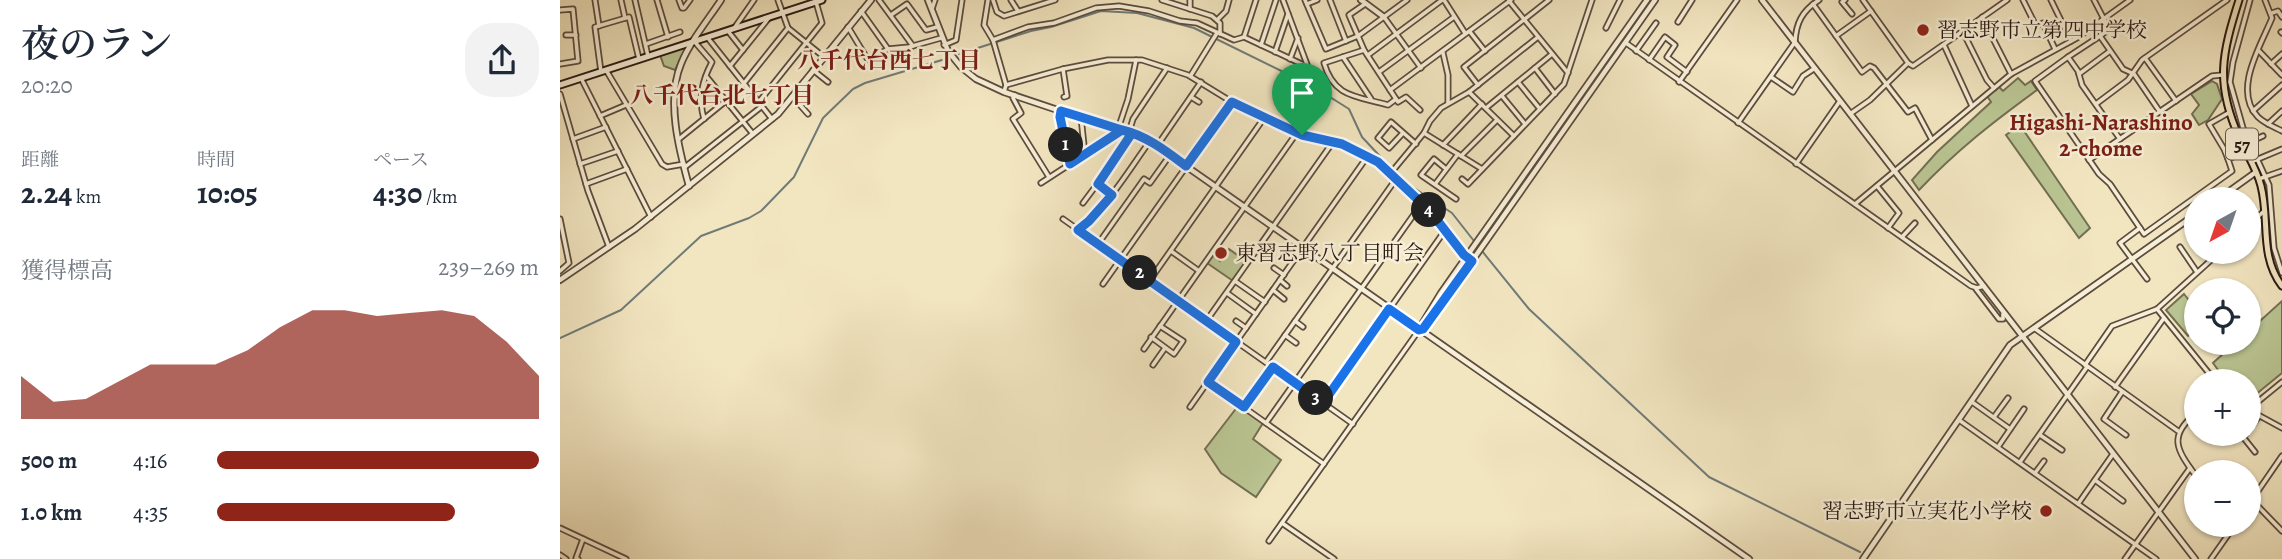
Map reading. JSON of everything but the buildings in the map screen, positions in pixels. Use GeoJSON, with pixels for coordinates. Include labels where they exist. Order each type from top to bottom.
{"type":"FeatureCollection","features":[{"type":"Feature","properties":{"kind":"main road","name":"57"},"geometry":{"type":"LineString","coordinates":[[2238,0],[2222,75],[2230,111],[2259,179],[2267,255],[2282,286]]}},
{"type":"Feature","properties":{"kind":"main road"},"geometry":{"type":"LineString","coordinates":[[560,85],[783,13],[807,2],[819,1]]}},
{"type":"Feature","properties":{"kind":"street"},"geometry":{"type":"LineString","coordinates":[[595,0],[599,26]]}},
{"type":"Feature","properties":{"kind":"street"},"geometry":{"type":"LineString","coordinates":[[621,0],[625,18]]}},
{"type":"Feature","properties":{"kind":"street"},"geometry":{"type":"LineString","coordinates":[[635,0],[648,56]]}},
{"type":"Feature","properties":{"kind":"street"},"geometry":{"type":"LineString","coordinates":[[657,0],[668,37]]}},
{"type":"Feature","properties":{"kind":"street"},"geometry":{"type":"LineString","coordinates":[[679,0],[684,8],[690,0]]}},
{"type":"Feature","properties":{"kind":"street"},"geometry":{"type":"LineString","coordinates":[[689,186],[674,106],[676,81],[681,64],[694,41],[722,0]]}},
{"type":"Feature","properties":{"kind":"street"},"geometry":{"type":"LineString","coordinates":[[743,50],[731,30],[754,0]]}},
{"type":"Feature","properties":{"kind":"street"},"geometry":{"type":"LineString","coordinates":[[778,0],[788,28],[824,57]]}},
{"type":"Feature","properties":{"kind":"street"},"geometry":{"type":"LineString","coordinates":[[560,280],[651,217],[772,119],[871,0]]}},
{"type":"Feature","properties":{"kind":"street"},"geometry":{"type":"LineString","coordinates":[[879,0],[913,46]]}},
{"type":"Feature","properties":{"kind":"street"},"geometry":{"type":"LineString","coordinates":[[928,0],[944,45],[952,57],[976,79],[1004,92],[1131,132],[1150,141],[1749,559]]}},
{"type":"Feature","properties":{"kind":"street"},"geometry":{"type":"LineString","coordinates":[[932,11],[935,0]]}},
{"type":"Feature","properties":{"kind":"street"},"geometry":{"type":"LineString","coordinates":[[944,45],[956,40],[962,0]]}},
{"type":"Feature","properties":{"kind":"street"},"geometry":{"type":"LineString","coordinates":[[991,0],[984,25],[994,43],[1006,85],[1004,92]]}},
{"type":"Feature","properties":{"kind":"street"},"geometry":{"type":"LineString","coordinates":[[991,0],[1000,15],[1055,0]]}},
{"type":"Feature","properties":{"kind":"street"},"geometry":{"type":"LineString","coordinates":[[1011,0],[1018,11]]}},
{"type":"Feature","properties":{"kind":"street"},"geometry":{"type":"LineString","coordinates":[[1190,9],[1191,0]]}},
{"type":"Feature","properties":{"kind":"street"},"geometry":{"type":"LineString","coordinates":[[1218,19],[1226,11],[1229,0]]}},
{"type":"Feature","properties":{"kind":"street"},"geometry":{"type":"LineString","coordinates":[[1244,37],[1256,0]]}},
{"type":"Feature","properties":{"kind":"street"},"geometry":{"type":"LineString","coordinates":[[1261,45],[1276,0]]}},
{"type":"Feature","properties":{"kind":"street"},"geometry":{"type":"LineString","coordinates":[[994,43],[1028,27],[1054,23],[1096,8],[1119,6],[1197,23],[1217,36],[1234,40],[1244,37],[1308,67],[1310,65],[1283,0]]}},
{"type":"Feature","properties":{"kind":"street"},"geometry":{"type":"LineString","coordinates":[[1317,0],[1306,2],[1325,49],[1358,36],[1407,0]]}},
{"type":"Feature","properties":{"kind":"street"},"geometry":{"type":"LineString","coordinates":[[1330,0],[1346,41]]}},
{"type":"Feature","properties":{"kind":"street"},"geometry":{"type":"LineString","coordinates":[[1368,55],[1443,0],[1454,17],[1485,51]]}},
{"type":"Feature","properties":{"kind":"street"},"geometry":{"type":"LineString","coordinates":[[1391,90],[1509,0],[1568,73]]}},
{"type":"Feature","properties":{"kind":"street"},"geometry":{"type":"LineString","coordinates":[[1478,85],[1464,67],[1549,0]]}},
{"type":"Feature","properties":{"kind":"street"},"geometry":{"type":"LineString","coordinates":[[1462,179],[1468,184],[1564,84],[1592,0]]}},
{"type":"Feature","properties":{"kind":"street"},"geometry":{"type":"LineString","coordinates":[[1606,28],[1619,0]]}},
{"type":"Feature","properties":{"kind":"street"},"geometry":{"type":"LineString","coordinates":[[1269,541],[1419,330],[1419,326],[1466,257],[1647,0]]}},
{"type":"Feature","properties":{"kind":"street"},"geometry":{"type":"LineString","coordinates":[[1419,330],[1423,329],[1472,261],[1655,0]]}},
{"type":"Feature","properties":{"kind":"street"},"geometry":{"type":"LineString","coordinates":[[1678,22],[1692,0]]}},
{"type":"Feature","properties":{"kind":"street"},"geometry":{"type":"LineString","coordinates":[[1679,82],[1737,0]]}},
{"type":"Feature","properties":{"kind":"street"},"geometry":{"type":"LineString","coordinates":[[1762,0],[2195,559]]}},
{"type":"Feature","properties":{"kind":"street"},"geometry":{"type":"LineString","coordinates":[[1738,123],[1795,43],[1800,17],[1819,0]]}},
{"type":"Feature","properties":{"kind":"street"},"geometry":{"type":"LineString","coordinates":[[1845,0],[1842,2],[1852,14]]}},
{"type":"Feature","properties":{"kind":"street"},"geometry":{"type":"LineString","coordinates":[[1863,0],[1908,63],[1913,66],[2007,0]]}},
{"type":"Feature","properties":{"kind":"street"},"geometry":{"type":"LineString","coordinates":[[2023,0],[2036,26],[2043,23],[2055,49]]}},
{"type":"Feature","properties":{"kind":"street"},"geometry":{"type":"LineString","coordinates":[[2051,0],[2071,41]]}},
{"type":"Feature","properties":{"kind":"street"},"geometry":{"type":"LineString","coordinates":[[2094,0],[2109,29],[2035,81],[2144,234],[2232,171],[2224,149],[2208,124],[2230,111]]}},
{"type":"Feature","properties":{"kind":"street"},"geometry":{"type":"LineString","coordinates":[[2096,104],[2134,74],[2145,58],[2227,0]]}},
{"type":"Feature","properties":{"kind":"street"},"geometry":{"type":"LineString","coordinates":[[2250,0],[2230,76],[2246,144],[2258,159],[2266,176],[2271,198],[2274,248],[2281,271]]}},
{"type":"Feature","properties":{"kind":"street"},"geometry":{"type":"LineString","coordinates":[[2265,0],[2272,18],[2249,70],[2246,86],[2253,111],[2259,119],[2282,131]]}},
{"type":"Feature","properties":{"kind":"street"},"geometry":{"type":"LineString","coordinates":[[639,59],[629,17],[595,27],[603,71],[662,164],[667,167],[685,165],[760,105],[822,23],[819,1]]}},
{"type":"Feature","properties":{"kind":"street"},"geometry":{"type":"LineString","coordinates":[[1165,1],[1218,19],[1222,29],[1191,76]]}},
{"type":"Feature","properties":{"kind":"street"},"geometry":{"type":"LineString","coordinates":[[1855,205],[2011,75],[2071,41],[2127,1]]}},
{"type":"Feature","properties":{"kind":"street"},"geometry":{"type":"LineString","coordinates":[[1420,110],[1406,97],[1398,102],[1364,50],[1349,15],[1363,2],[1384,17],[1421,68]]}},
{"type":"Feature","properties":{"kind":"street"},"geometry":{"type":"LineString","coordinates":[[891,15],[907,4],[926,30],[937,27]]}},
{"type":"Feature","properties":{"kind":"street"},"geometry":{"type":"LineString","coordinates":[[1813,4],[1862,72],[1870,66],[1874,68],[1908,112],[1915,108],[1932,140]]}},
{"type":"Feature","properties":{"kind":"street"},"geometry":{"type":"LineString","coordinates":[[560,10],[573,9],[578,61],[560,64]]}},
{"type":"Feature","properties":{"kind":"street"},"geometry":{"type":"LineString","coordinates":[[861,11],[888,49]]}},
{"type":"Feature","properties":{"kind":"street"},"geometry":{"type":"LineString","coordinates":[[1836,36],[1871,11]]}},
{"type":"Feature","properties":{"kind":"street"},"geometry":{"type":"LineString","coordinates":[[2272,13],[2278,11],[2282,17]]}},
{"type":"Feature","properties":{"kind":"street"},"geometry":{"type":"LineString","coordinates":[[1275,52],[1289,13]]}},
{"type":"Feature","properties":{"kind":"street"},"geometry":{"type":"LineString","coordinates":[[730,66],[769,17]]}},
{"type":"Feature","properties":{"kind":"street"},"geometry":{"type":"LineString","coordinates":[[1379,72],[1454,17]]}},
{"type":"Feature","properties":{"kind":"street"},"geometry":{"type":"LineString","coordinates":[[1982,17],[2011,75]]}},
{"type":"Feature","properties":{"kind":"street"},"geometry":{"type":"LineString","coordinates":[[1636,51],[1656,23]]}},
{"type":"Feature","properties":{"kind":"street"},"geometry":{"type":"LineString","coordinates":[[848,27],[868,60],[888,49],[913,46],[941,38]]}},
{"type":"Feature","properties":{"kind":"street"},"geometry":{"type":"LineString","coordinates":[[679,139],[744,84],[788,28]]}},
{"type":"Feature","properties":{"kind":"street"},"geometry":{"type":"LineString","coordinates":[[1962,31],[1987,80],[1994,88]]}},
{"type":"Feature","properties":{"kind":"street"},"geometry":{"type":"LineString","coordinates":[[646,44],[680,32]]}},
{"type":"Feature","properties":{"kind":"street"},"geometry":{"type":"LineString","coordinates":[[566,34],[576,34]]}},
{"type":"Feature","properties":{"kind":"street"},"geometry":{"type":"LineString","coordinates":[[1290,59],[1298,36]]}},
{"type":"Feature","properties":{"kind":"street"},"geometry":{"type":"LineString","coordinates":[[2100,36],[2123,69],[2134,74],[2160,112]]}},
{"type":"Feature","properties":{"kind":"street"},"geometry":{"type":"LineString","coordinates":[[707,37],[772,119]]}},
{"type":"Feature","properties":{"kind":"street"},"geometry":{"type":"LineString","coordinates":[[1392,172],[1416,144],[1435,115],[1448,103],[1469,92],[1538,37]]}},
{"type":"Feature","properties":{"kind":"street"},"geometry":{"type":"LineString","coordinates":[[1649,60],[1665,37],[1675,45],[1667,57],[1687,72]]}},
{"type":"Feature","properties":{"kind":"street"},"geometry":{"type":"LineString","coordinates":[[1620,39],[1974,287],[2000,320],[2004,318],[2003,311]]}},
{"type":"Feature","properties":{"kind":"street"},"geometry":{"type":"LineString","coordinates":[[694,41],[712,62],[701,96],[704,119]]}},
{"type":"Feature","properties":{"kind":"street"},"geometry":{"type":"LineString","coordinates":[[1944,44],[1972,106]]}},
{"type":"Feature","properties":{"kind":"street"},"geometry":{"type":"LineString","coordinates":[[1364,50],[1324,63],[1328,76],[1347,95],[1388,104],[1396,99]]}},
{"type":"Feature","properties":{"kind":"street"},"geometry":{"type":"LineString","coordinates":[[2079,74],[2110,51]]}},
{"type":"Feature","properties":{"kind":"street"},"geometry":{"type":"LineString","coordinates":[[2259,51],[2282,75]]}},
{"type":"Feature","properties":{"kind":"street"},"geometry":{"type":"LineString","coordinates":[[1443,52],[1448,75],[1448,103]]}},
{"type":"Feature","properties":{"kind":"street"},"geometry":{"type":"LineString","coordinates":[[1443,145],[1484,106],[1502,95],[1552,54]]}},
{"type":"Feature","properties":{"kind":"street"},"geometry":{"type":"LineString","coordinates":[[2271,64],[2282,54]]}},
{"type":"Feature","properties":{"kind":"street"},"geometry":{"type":"LineString","coordinates":[[1343,57],[1372,100]]}},
{"type":"Feature","properties":{"kind":"street"},"geometry":{"type":"LineString","coordinates":[[2068,57],[2079,74],[2082,85],[2120,139]]}},
{"type":"Feature","properties":{"kind":"street"},"geometry":{"type":"LineString","coordinates":[[2145,58],[2176,101]]}},
{"type":"Feature","properties":{"kind":"street"},"geometry":{"type":"LineString","coordinates":[[1006,85],[1108,60],[1136,60],[1191,76],[1232,102],[1296,134],[1333,142],[1378,162],[1392,172],[1422,203],[1472,261]]}},
{"type":"Feature","properties":{"kind":"street"},"geometry":{"type":"LineString","coordinates":[[1041,183],[1120,130],[1136,60]]}},
{"type":"Feature","properties":{"kind":"street"},"geometry":{"type":"LineString","coordinates":[[1850,114],[1908,63]]}},
{"type":"Feature","properties":{"kind":"street"},"geometry":{"type":"LineString","coordinates":[[1083,203],[1131,132],[1133,118],[1167,68]]}},
{"type":"Feature","properties":{"kind":"street"},"geometry":{"type":"LineString","coordinates":[[1535,68],[1555,94]]}},
{"type":"Feature","properties":{"kind":"street"},"geometry":{"type":"LineString","coordinates":[[1771,76],[1793,92],[1803,76],[1815,68]]}},
{"type":"Feature","properties":{"kind":"street"},"geometry":{"type":"LineString","coordinates":[[1063,69],[1068,96],[1064,97]]}},
{"type":"Feature","properties":{"kind":"street"},"geometry":{"type":"LineString","coordinates":[[813,70],[828,82]]}},
{"type":"Feature","properties":{"kind":"street"},"geometry":{"type":"LineString","coordinates":[[706,75],[753,134]]}},
{"type":"Feature","properties":{"kind":"street"},"geometry":{"type":"LineString","coordinates":[[2089,160],[2212,76],[2222,75]]}},
{"type":"Feature","properties":{"kind":"street"},"geometry":{"type":"LineString","coordinates":[[581,78],[651,217]]}},
{"type":"Feature","properties":{"kind":"street"},"geometry":{"type":"LineString","coordinates":[[1157,146],[1201,82]]}},
{"type":"Feature","properties":{"kind":"street"},"geometry":{"type":"LineString","coordinates":[[1518,82],[1540,109]]}},
{"type":"Feature","properties":{"kind":"street"},"geometry":{"type":"LineString","coordinates":[[2253,111],[2282,85]]}},
{"type":"Feature","properties":{"kind":"street"},"geometry":{"type":"LineString","coordinates":[[1469,92],[1514,136]]}},
{"type":"Feature","properties":{"kind":"street"},"geometry":{"type":"LineString","coordinates":[[560,94],[586,184],[609,247]]}},
{"type":"Feature","properties":{"kind":"street"},"geometry":{"type":"LineString","coordinates":[[1015,95],[1013,98],[1021,113],[1013,119],[1049,177]]}},
{"type":"Feature","properties":{"kind":"street"},"geometry":{"type":"LineString","coordinates":[[1502,95],[1525,124]]}},
{"type":"Feature","properties":{"kind":"street"},"geometry":{"type":"LineString","coordinates":[[792,96],[808,114]]}},
{"type":"Feature","properties":{"kind":"street"},"geometry":{"type":"LineString","coordinates":[[1191,97],[1199,103]]}},
{"type":"Feature","properties":{"kind":"street"},"geometry":{"type":"LineString","coordinates":[[1796,164],[1840,101]]}},
{"type":"Feature","properties":{"kind":"street"},"geometry":{"type":"LineString","coordinates":[[1103,284],[1232,102]]}},
{"type":"Feature","properties":{"kind":"street"},"geometry":{"type":"LineString","coordinates":[[600,116],[626,105]]}},
{"type":"Feature","properties":{"kind":"street"},"geometry":{"type":"LineString","coordinates":[[1061,111],[1070,164]]}},
{"type":"Feature","properties":{"kind":"street"},"geometry":{"type":"LineString","coordinates":[[2268,124],[2282,111]]}},
{"type":"Feature","properties":{"kind":"street"},"geometry":{"type":"LineString","coordinates":[[1081,117],[1085,155]]}},
{"type":"Feature","properties":{"kind":"street"},"geometry":{"type":"LineString","coordinates":[[1150,280],[1264,118]]}},
{"type":"Feature","properties":{"kind":"street"},"geometry":{"type":"LineString","coordinates":[[1435,184],[1446,169],[1497,119]]}},
{"type":"Feature","properties":{"kind":"street"},"geometry":{"type":"LineString","coordinates":[[1403,132],[1389,148],[1378,138],[1391,122],[1403,132],[1416,144]]}},
{"type":"Feature","properties":{"kind":"street"},"geometry":{"type":"LineString","coordinates":[[573,139],[606,127]]}},
{"type":"Feature","properties":{"kind":"street"},"geometry":{"type":"LineString","coordinates":[[1424,133],[1482,169]]}},
{"type":"Feature","properties":{"kind":"street"},"geometry":{"type":"LineString","coordinates":[[1143,349],[1296,134]]}},
{"type":"Feature","properties":{"kind":"street"},"geometry":{"type":"LineString","coordinates":[[2246,144],[2263,136]]}},
{"type":"Feature","properties":{"kind":"street"},"geometry":{"type":"LineString","coordinates":[[1052,145],[1064,137]]}},
{"type":"Feature","properties":{"kind":"street"},"geometry":{"type":"LineString","coordinates":[[1078,230],[1112,195],[1150,141]]}},
{"type":"Feature","properties":{"kind":"street"},"geometry":{"type":"LineString","coordinates":[[1207,321],[1333,142]]}},
{"type":"Feature","properties":{"kind":"street"},"geometry":{"type":"LineString","coordinates":[[2251,162],[2282,149]]}},
{"type":"Feature","properties":{"kind":"street"},"geometry":{"type":"LineString","coordinates":[[580,164],[618,151]]}},
{"type":"Feature","properties":{"kind":"street"},"geometry":{"type":"LineString","coordinates":[[2228,159],[2246,152]]}},
{"type":"Feature","properties":{"kind":"street"},"geometry":{"type":"LineString","coordinates":[[1098,244],[1144,180],[1150,183],[1170,155]]}},
{"type":"Feature","properties":{"kind":"street"},"geometry":{"type":"LineString","coordinates":[[1190,407],[1367,157]]}},
{"type":"Feature","properties":{"kind":"street"},"geometry":{"type":"LineString","coordinates":[[1446,169],[1434,159],[1421,175],[1456,200]]}},
{"type":"Feature","properties":{"kind":"street"},"geometry":{"type":"LineString","coordinates":[[586,184],[627,169]]}},
{"type":"Feature","properties":{"kind":"street"},"geometry":{"type":"LineString","coordinates":[[2259,179],[2282,171]]}},
{"type":"Feature","properties":{"kind":"street"},"geometry":{"type":"LineString","coordinates":[[2235,187],[2256,172]]}},
{"type":"Feature","properties":{"kind":"street"},"geometry":{"type":"LineString","coordinates":[[1266,362],[1396,179]]}},
{"type":"Feature","properties":{"kind":"street"},"geometry":{"type":"LineString","coordinates":[[1098,184],[1112,195]]}},
{"type":"Feature","properties":{"kind":"street"},"geometry":{"type":"LineString","coordinates":[[1877,186],[1899,213],[1888,228]]}},
{"type":"Feature","properties":{"kind":"street"},"geometry":{"type":"LineString","coordinates":[[1266,423],[1422,203]]}},
{"type":"Feature","properties":{"kind":"street"},"geometry":{"type":"LineString","coordinates":[[560,219],[569,263],[560,271]]}},
{"type":"Feature","properties":{"kind":"street"},"geometry":{"type":"LineString","coordinates":[[1063,219],[1353,424]]}},
{"type":"Feature","properties":{"kind":"street"},"geometry":{"type":"LineString","coordinates":[[1902,237],[1915,223]]}},
{"type":"Feature","properties":{"kind":"street"},"geometry":{"type":"LineString","coordinates":[[1863,559],[2007,349],[2184,223]]}},
{"type":"Feature","properties":{"kind":"street"},"geometry":{"type":"LineString","coordinates":[[2140,228],[2120,243],[2147,279]]}},
{"type":"Feature","properties":{"kind":"street"},"geometry":{"type":"LineString","coordinates":[[1323,403],[1446,229]]}},
{"type":"Feature","properties":{"kind":"street"},"geometry":{"type":"LineString","coordinates":[[2273,234],[2282,233]]}},
{"type":"Feature","properties":{"kind":"street"},"geometry":{"type":"LineString","coordinates":[[2180,247],[2197,272]]}},
{"type":"Feature","properties":{"kind":"street"},"geometry":{"type":"LineString","coordinates":[[1171,251],[1199,271]]}},
{"type":"Feature","properties":{"kind":"street"},"geometry":{"type":"LineString","coordinates":[[2020,463],[2112,326],[2157,309],[2206,264]]}},
{"type":"Feature","properties":{"kind":"street"},"geometry":{"type":"LineString","coordinates":[[1274,268],[1284,275]]}},
{"type":"Feature","properties":{"kind":"street"},"geometry":{"type":"LineString","coordinates":[[1235,281],[1265,302]]}},
{"type":"Feature","properties":{"kind":"street"},"geometry":{"type":"LineString","coordinates":[[1280,281],[1287,286]]}},
{"type":"Feature","properties":{"kind":"street"},"geometry":{"type":"LineString","coordinates":[[1974,287],[1983,286]]}},
{"type":"Feature","properties":{"kind":"street"},"geometry":{"type":"LineString","coordinates":[[1273,290],[1284,299]]}},
{"type":"Feature","properties":{"kind":"street"},"geometry":{"type":"LineString","coordinates":[[1227,293],[1256,314]]}},
{"type":"Feature","properties":{"kind":"street"},"geometry":{"type":"LineString","coordinates":[[2157,309],[2205,369]]}},
{"type":"Feature","properties":{"kind":"street"},"geometry":{"type":"LineString","coordinates":[[2115,387],[2164,318]]}},
{"type":"Feature","properties":{"kind":"street"},"geometry":{"type":"LineString","coordinates":[[1237,321],[1246,328]]}},
{"type":"Feature","properties":{"kind":"street"},"geometry":{"type":"LineString","coordinates":[[1295,321],[1303,327]]}},
{"type":"Feature","properties":{"kind":"street"},"geometry":{"type":"LineString","coordinates":[[1151,337],[1174,354],[1182,341],[1160,326]]}},
{"type":"Feature","properties":{"kind":"street"},"geometry":{"type":"LineString","coordinates":[[2034,328],[2178,431]]}},
{"type":"Feature","properties":{"kind":"street"},"geometry":{"type":"LineString","coordinates":[[1285,335],[1296,343]]}},
{"type":"Feature","properties":{"kind":"street"},"geometry":{"type":"LineString","coordinates":[[1153,366],[1165,348]]}},
{"type":"Feature","properties":{"kind":"street"},"geometry":{"type":"LineString","coordinates":[[1244,407],[1273,367]]}},
{"type":"Feature","properties":{"kind":"street"},"geometry":{"type":"LineString","coordinates":[[1208,382],[1324,464]]}},
{"type":"Feature","properties":{"kind":"street"},"geometry":{"type":"LineString","coordinates":[[2261,399],[2282,382]]}},
{"type":"Feature","properties":{"kind":"street"},"geometry":{"type":"LineString","coordinates":[[2122,392],[2104,419],[2126,435]]}},
{"type":"Feature","properties":{"kind":"street"},"geometry":{"type":"LineString","coordinates":[[1994,418],[2008,398]]}},
{"type":"Feature","properties":{"kind":"street"},"geometry":{"type":"LineString","coordinates":[[1972,402],[2010,429]]}},
{"type":"Feature","properties":{"kind":"street"},"geometry":{"type":"LineString","coordinates":[[1998,447],[2024,409]]}},
{"type":"Feature","properties":{"kind":"street"},"geometry":{"type":"LineString","coordinates":[[2261,417],[2282,428]]}},
{"type":"Feature","properties":{"kind":"street"},"geometry":{"type":"LineString","coordinates":[[1959,420],[2155,559]]}},
{"type":"Feature","properties":{"kind":"street"},"geometry":{"type":"LineString","coordinates":[[2184,423],[2178,431],[2179,449],[2185,460]]}},
{"type":"Feature","properties":{"kind":"street"},"geometry":{"type":"LineString","coordinates":[[2039,435],[2062,450]]}},
{"type":"Feature","properties":{"kind":"street"},"geometry":{"type":"LineString","coordinates":[[2250,446],[2255,452]]}},
{"type":"Feature","properties":{"kind":"street"},"geometry":{"type":"LineString","coordinates":[[2078,504],[2113,454]]}},
{"type":"Feature","properties":{"kind":"street"},"geometry":{"type":"LineString","coordinates":[[2261,485],[2282,456]]}},
{"type":"Feature","properties":{"kind":"street"},"geometry":{"type":"LineString","coordinates":[[2035,473],[2044,461]]}},
{"type":"Feature","properties":{"kind":"street"},"geometry":{"type":"LineString","coordinates":[[2125,559],[2184,477]]}},
{"type":"Feature","properties":{"kind":"street"},"geometry":{"type":"LineString","coordinates":[[2095,480],[2123,500]]}},
{"type":"Feature","properties":{"kind":"street"},"geometry":{"type":"LineString","coordinates":[[2261,511],[2282,531]]}},
{"type":"Feature","properties":{"kind":"street"},"geometry":{"type":"LineString","coordinates":[[1282,523],[1334,559]]}},
{"type":"Feature","properties":{"kind":"street"},"geometry":{"type":"LineString","coordinates":[[560,528],[624,559]]}},
{"type":"Feature","properties":{"kind":"street"},"geometry":{"type":"LineString","coordinates":[[2211,559],[2227,537]]}},
{"type":"Feature","properties":{"kind":"street"},"geometry":{"type":"LineString","coordinates":[[578,559],[576,558],[583,539]]}},
{"type":"Feature","properties":{"kind":"street"},"geometry":{"type":"LineString","coordinates":[[560,555],[566,559]]}},
{"type":"Feature","properties":{"kind":"green space"},"geometry":{"type":"Polygon","coordinates":[[[686,48],[675,70],[664,66],[660,55],[686,48]]]}},
{"type":"Feature","properties":{"kind":"green space"},"geometry":{"type":"Polygon","coordinates":[[[2018,78],[2025,85],[2031,81],[2037,90],[1976,137],[1919,190],[1912,180],[1937,152],[1991,102],[1987,96],[1998,86],[2003,91],[2018,78]]]}},
{"type":"Feature","properties":{"kind":"green space"},"geometry":{"type":"Polygon","coordinates":[[[2212,81],[2217,84],[2222,99],[2208,120],[2199,125],[2192,114],[2199,105],[2191,94],[2212,81]]]}},
{"type":"Feature","properties":{"kind":"green space"},"geometry":{"type":"Polygon","coordinates":[[[2020,125],[2090,228],[2079,238],[2006,135],[2020,125]]]}},
{"type":"Feature","properties":{"kind":"green space"},"geometry":{"type":"Polygon","coordinates":[[[1229,249],[1247,262],[1233,281],[1207,263],[1212,255],[1220,261],[1229,249]]]}},
{"type":"Feature","properties":{"kind":"green space"},"geometry":{"type":"Polygon","coordinates":[[[2184,294],[2184,331],[2166,310],[2184,294]]]}},
{"type":"Feature","properties":{"kind":"green space"},"geometry":{"type":"Polygon","coordinates":[[[2282,301],[2282,373],[2261,390],[2261,369],[2217,369],[2213,363],[2222,355],[2261,355],[2261,320],[2282,301]]]}},
{"type":"Feature","properties":{"kind":"green space"},"geometry":{"type":"Polygon","coordinates":[[[1238,406],[1263,423],[1253,439],[1281,460],[1256,497],[1221,473],[1205,449],[1238,406]]]}},
{"type":"Feature","properties":{"kind":"waterway"},"geometry":{"type":"LineString","coordinates":[[959,54],[1101,11],[1137,13],[1194,28],[1314,87],[1349,109],[1362,137],[1390,167],[1408,184],[1452,213],[1474,241]]}},
{"type":"Feature","properties":{"kind":"waterway"},"geometry":{"type":"LineString","coordinates":[[560,338],[621,310],[701,236],[761,211],[794,177],[823,118],[853,89],[942,60]]}},
{"type":"Feature","properties":{"kind":"waterway"},"geometry":{"type":"LineString","coordinates":[[1482,251],[1529,309],[1709,477],[1860,552]]}},
{"type":"Feature","properties":{"kind":"place","name":"習志野市立第四中学校"},"geometry":{"type":"Point","coordinates":[1923,30]}},
{"type":"Feature","properties":{"kind":"place","name":"東習志野八丁目町会"},"geometry":{"type":"Point","coordinates":[1221,253]}},
{"type":"Feature","properties":{"kind":"place","name":"習志野市立実花小学校"},"geometry":{"type":"Point","coordinates":[2046,511]}},
{"type":"Feature","properties":{"kind":"district","name":"八千代台西七丁目"},"geometry":{"type":"Point","coordinates":[889,60]}},
{"type":"Feature","properties":{"kind":"district","name":"八千代台北七丁目"},"geometry":{"type":"Point","coordinates":[722,95]}},
{"type":"Feature","properties":{"kind":"district","name":"Higashi-Narashino 2-chome"},"geometry":{"type":"Point","coordinates":[2101,135]}},
{"type":"Feature","properties":{"kind":"route"},"geometry":{"type":"LineString","coordinates":[[1302,135],[1232,102],[1186,166],[1150,141],[1138,135],[1129,132],[1122,130],[1118,134],[1070,164],[1061,111],[1118,129],[1129,132],[1132,133],[1122,149],[1122,151],[1098,184],[1112,195],[1078,230],[1236,342],[1208,382],[1244,407],[1273,367],[1323,403],[1389,309],[1419,330],[1423,329],[1472,261],[1464,255],[1430,211],[1378,162],[1342,144],[1302,135]]}}]}
